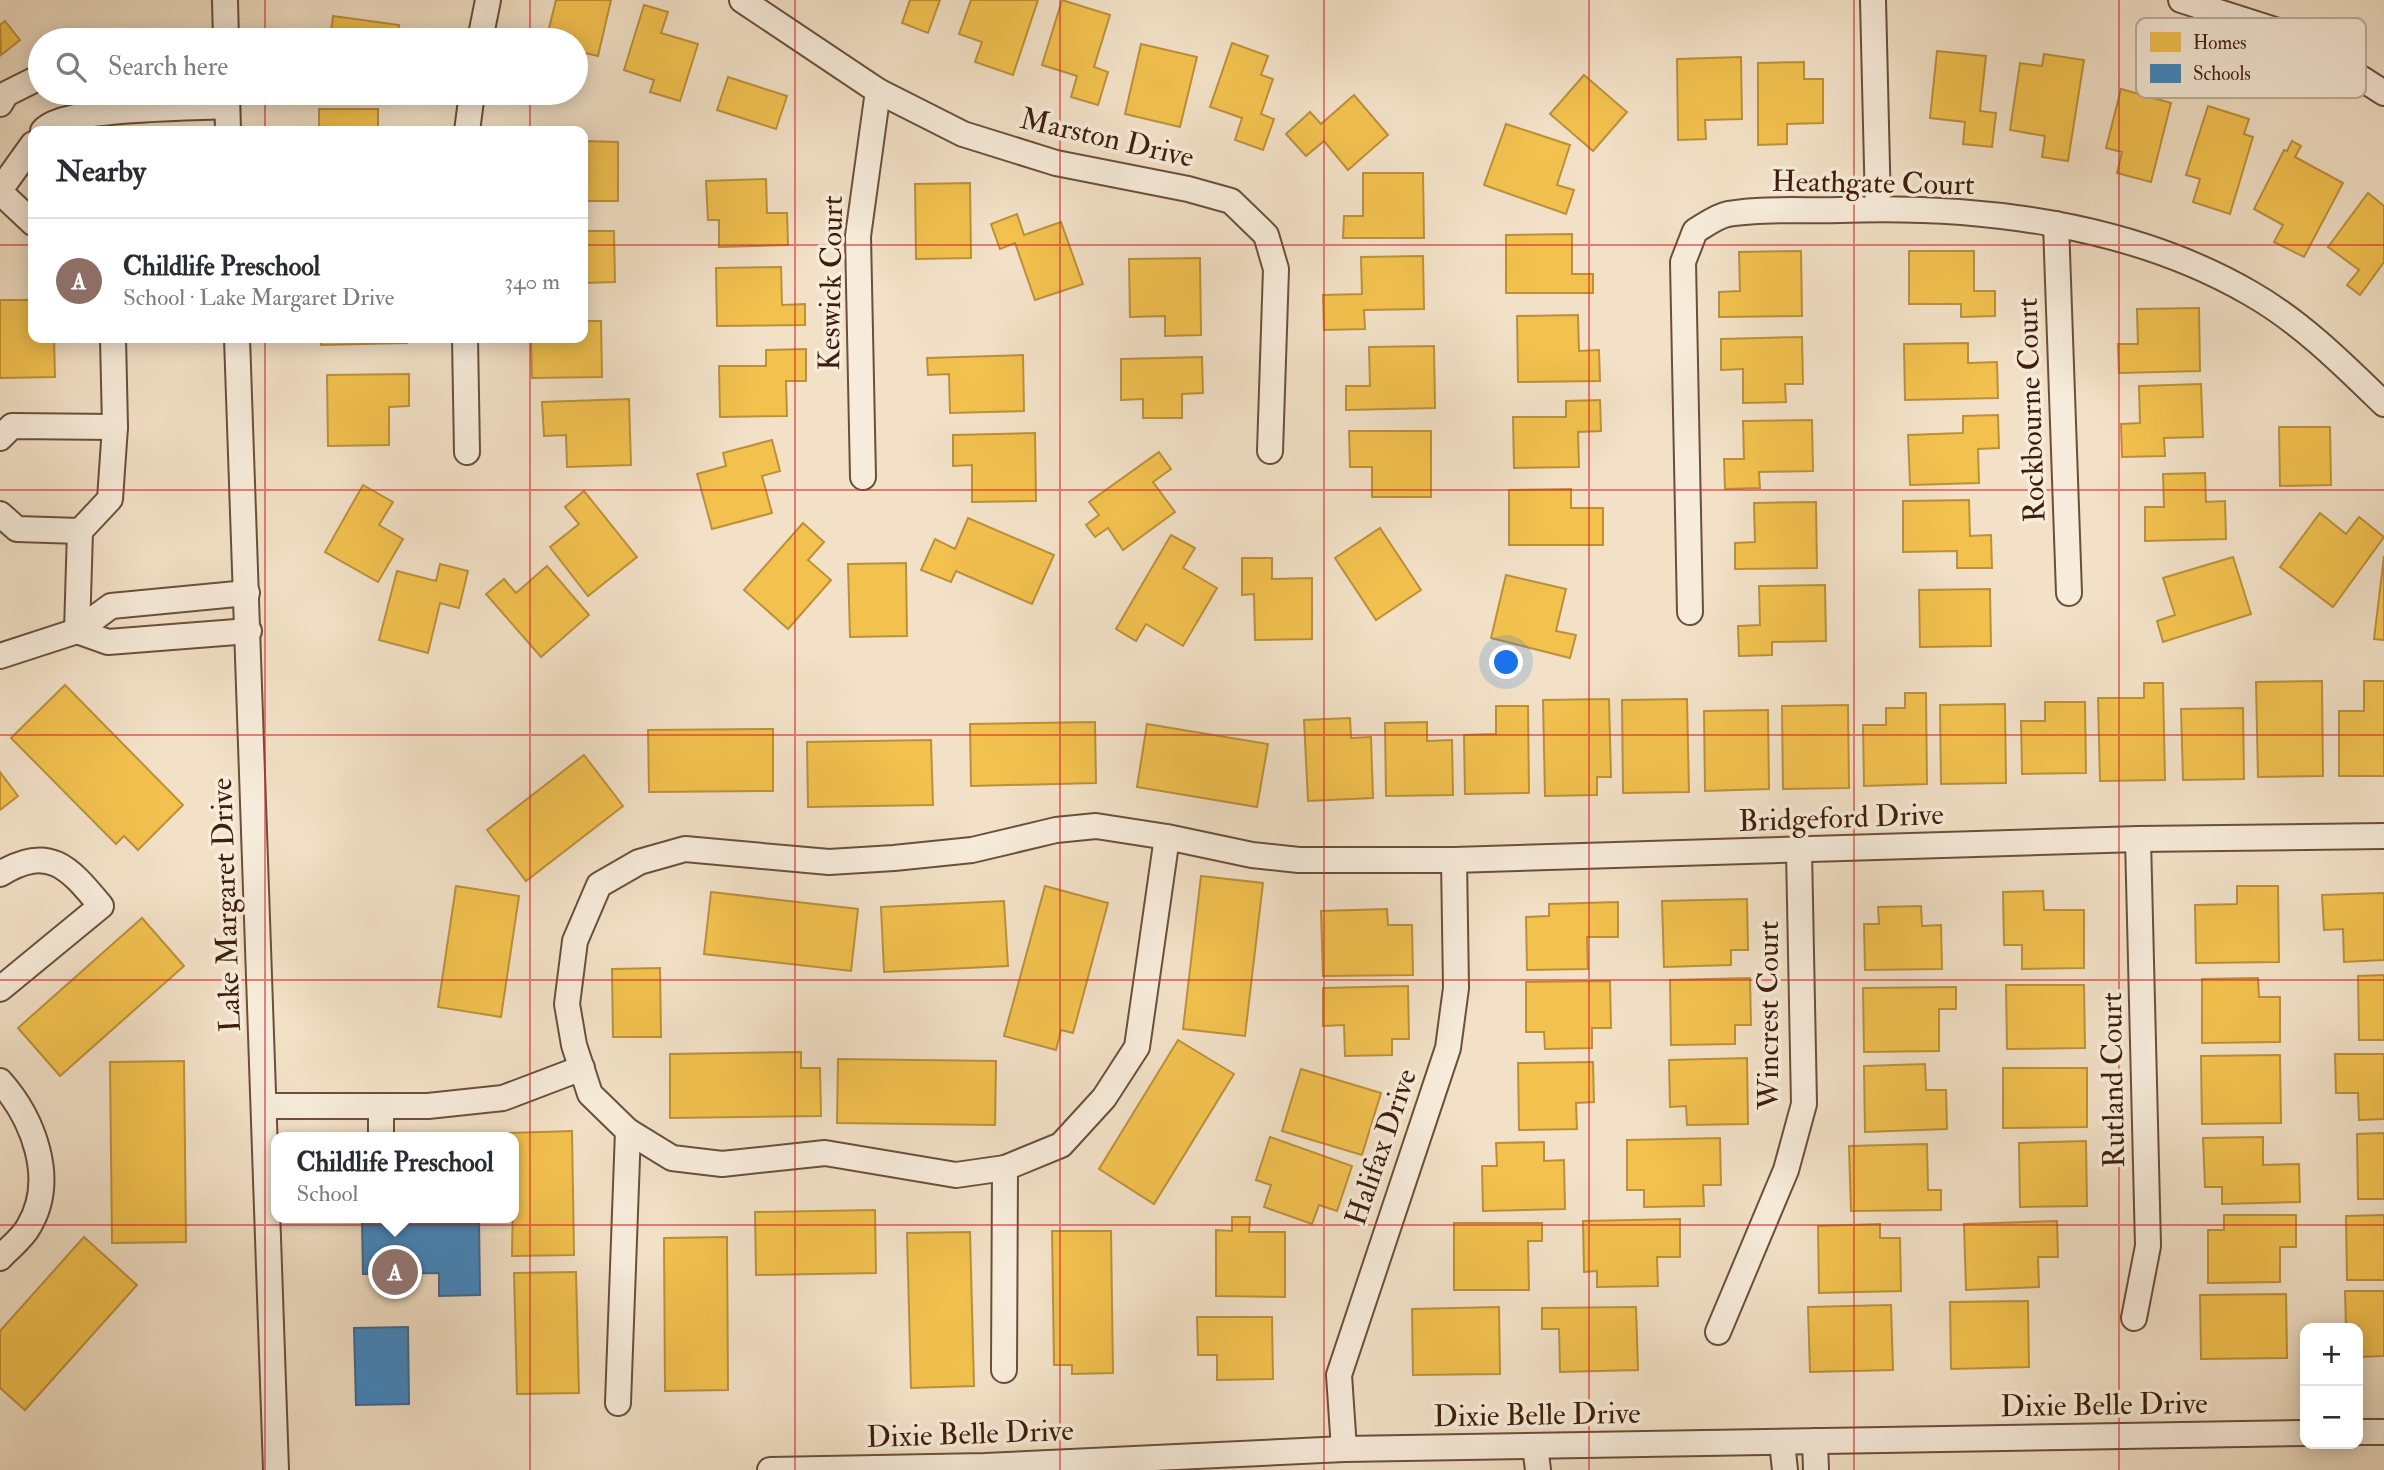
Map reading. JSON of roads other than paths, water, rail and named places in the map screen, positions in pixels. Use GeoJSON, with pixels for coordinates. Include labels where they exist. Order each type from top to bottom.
{"type":"FeatureCollection","features":[{"type":"Feature","properties":{"kind":"street"},"geometry":{"type":"LineString","coordinates":[[225,0],[226,28]]}},
{"type":"Feature","properties":{"kind":"street"},"geometry":{"type":"LineString","coordinates":[[482,28],[488,0]]}},
{"type":"Feature","properties":{"kind":"street","name":"Marston Drive"},"geometry":{"type":"LineString","coordinates":[[742,0],[878,92],[962,134],[1056,163],[1188,189],[1231,201],[1266,235],[1276,269],[1270,450]]}},
{"type":"Feature","properties":{"kind":"street"},"geometry":{"type":"LineString","coordinates":[[1873,0],[1878,208]]}},
{"type":"Feature","properties":{"kind":"street"},"geometry":{"type":"LineString","coordinates":[[2181,0],[2237,18]]}},
{"type":"Feature","properties":{"kind":"street"},"geometry":{"type":"LineString","coordinates":[[2366,81],[2384,93]]}},
{"type":"Feature","properties":{"kind":"street"},"geometry":{"type":"LineString","coordinates":[[0,104],[6,94],[28,83]]}},
{"type":"Feature","properties":{"kind":"street","name":"Keswick Court"},"geometry":{"type":"LineString","coordinates":[[863,477],[858,236],[878,92]]}},
{"type":"Feature","properties":{"kind":"street"},"geometry":{"type":"LineString","coordinates":[[46,126],[72,115],[175,105]]}},
{"type":"Feature","properties":{"kind":"street"},"geometry":{"type":"LineString","coordinates":[[227,105],[228,126]]}},
{"type":"Feature","properties":{"kind":"street"},"geometry":{"type":"LineString","coordinates":[[468,126],[470,105]]}},
{"type":"Feature","properties":{"kind":"street"},"geometry":{"type":"LineString","coordinates":[[28,151],[0,191],[28,218]]}},
{"type":"Feature","properties":{"kind":"street","name":"Heathgate Court"},"geometry":{"type":"LineString","coordinates":[[1690,612],[1684,262],[1695,231],[1726,214],[1878,208],[1947,211],[2056,224],[2159,251],[2250,293],[2323,345],[2384,404]]}},
{"type":"Feature","properties":{"kind":"street","name":"Rockbourne Court"},"geometry":{"type":"LineString","coordinates":[[2056,224],[2069,593]]}},
{"type":"Feature","properties":{"kind":"street"},"geometry":{"type":"LineString","coordinates":[[77,631],[80,531],[110,499],[115,427],[113,343]]}},
{"type":"Feature","properties":{"kind":"street","name":"Lake Margaret Drive"},"geometry":{"type":"LineString","coordinates":[[237,343],[276,1470]]}},
{"type":"Feature","properties":{"kind":"street"},"geometry":{"type":"LineString","coordinates":[[465,343],[467,452]]}},
{"type":"Feature","properties":{"kind":"street"},"geometry":{"type":"LineString","coordinates":[[0,438],[12,426],[115,427]]}},
{"type":"Feature","properties":{"kind":"street"},"geometry":{"type":"LineString","coordinates":[[0,514],[17,529],[80,531]]}},
{"type":"Feature","properties":{"kind":"street"},"geometry":{"type":"LineString","coordinates":[[0,656],[77,631],[111,606],[247,593]]}},
{"type":"Feature","properties":{"kind":"street"},"geometry":{"type":"LineString","coordinates":[[77,631],[108,642],[249,631]]}},
{"type":"Feature","properties":{"kind":"street","name":"Bridgeford Drive"},"geometry":{"type":"LineString","coordinates":[[1167,837],[1137,1047],[1104,1098],[1061,1145],[1005,1168],[956,1175],[825,1153],[722,1164],[672,1158],[628,1131],[590,1094],[567,1004],[575,942],[599,885],[639,862],[685,849],[829,862],[972,850],[1056,830],[1096,826],[1167,837],[1252,855],[1300,860],[1454,860],[2138,839],[2384,836]]}},
{"type":"Feature","properties":{"kind":"street","name":"Rutland Court"},"geometry":{"type":"LineString","coordinates":[[2134,1318],[2148,1246],[2138,839]]}},
{"type":"Feature","properties":{"kind":"street","name":"Wincrest Court"},"geometry":{"type":"LineString","coordinates":[[1718,1332],[1786,1170],[1804,1104],[1799,851]]}},
{"type":"Feature","properties":{"kind":"street"},"geometry":{"type":"LineString","coordinates":[[0,874],[17,863],[44,860],[70,869],[102,906],[0,989]]}},
{"type":"Feature","properties":{"kind":"street","name":"Halifax Drive"},"geometry":{"type":"LineString","coordinates":[[1344,1449],[1339,1375],[1448,1048],[1456,988],[1454,860]]}},
{"type":"Feature","properties":{"kind":"street"},"geometry":{"type":"LineString","coordinates":[[264,1106],[428,1106],[503,1098],[582,1068]]}},
{"type":"Feature","properties":{"kind":"street"},"geometry":{"type":"LineString","coordinates":[[0,1081],[18,1101],[37,1145],[41,1188],[29,1226],[0,1258]]}},
{"type":"Feature","properties":{"kind":"street"},"geometry":{"type":"LineString","coordinates":[[381,1106],[381,1132]]}},
{"type":"Feature","properties":{"kind":"street"},"geometry":{"type":"LineString","coordinates":[[618,1403],[628,1131]]}},
{"type":"Feature","properties":{"kind":"street"},"geometry":{"type":"LineString","coordinates":[[1004,1370],[1005,1168]]}},
{"type":"Feature","properties":{"kind":"street"},"geometry":{"type":"LineString","coordinates":[[2363,1432],[2384,1432]]}},
{"type":"Feature","properties":{"kind":"street","name":"Dixie Belle Drive"},"geometry":{"type":"LineString","coordinates":[[770,1470],[985,1468],[1344,1449],[1537,1458],[1782,1442],[2300,1433]]}},
{"type":"Feature","properties":{"kind":"street"},"geometry":{"type":"LineString","coordinates":[[1815,1441],[1816,1470]]}},
{"type":"Feature","properties":{"kind":"street"},"geometry":{"type":"LineString","coordinates":[[1782,1442],[1785,1470]]}},
{"type":"Feature","properties":{"kind":"place","name":"Childlife Preschool"},"geometry":{"type":"Point","coordinates":[395,1272]}}]}
